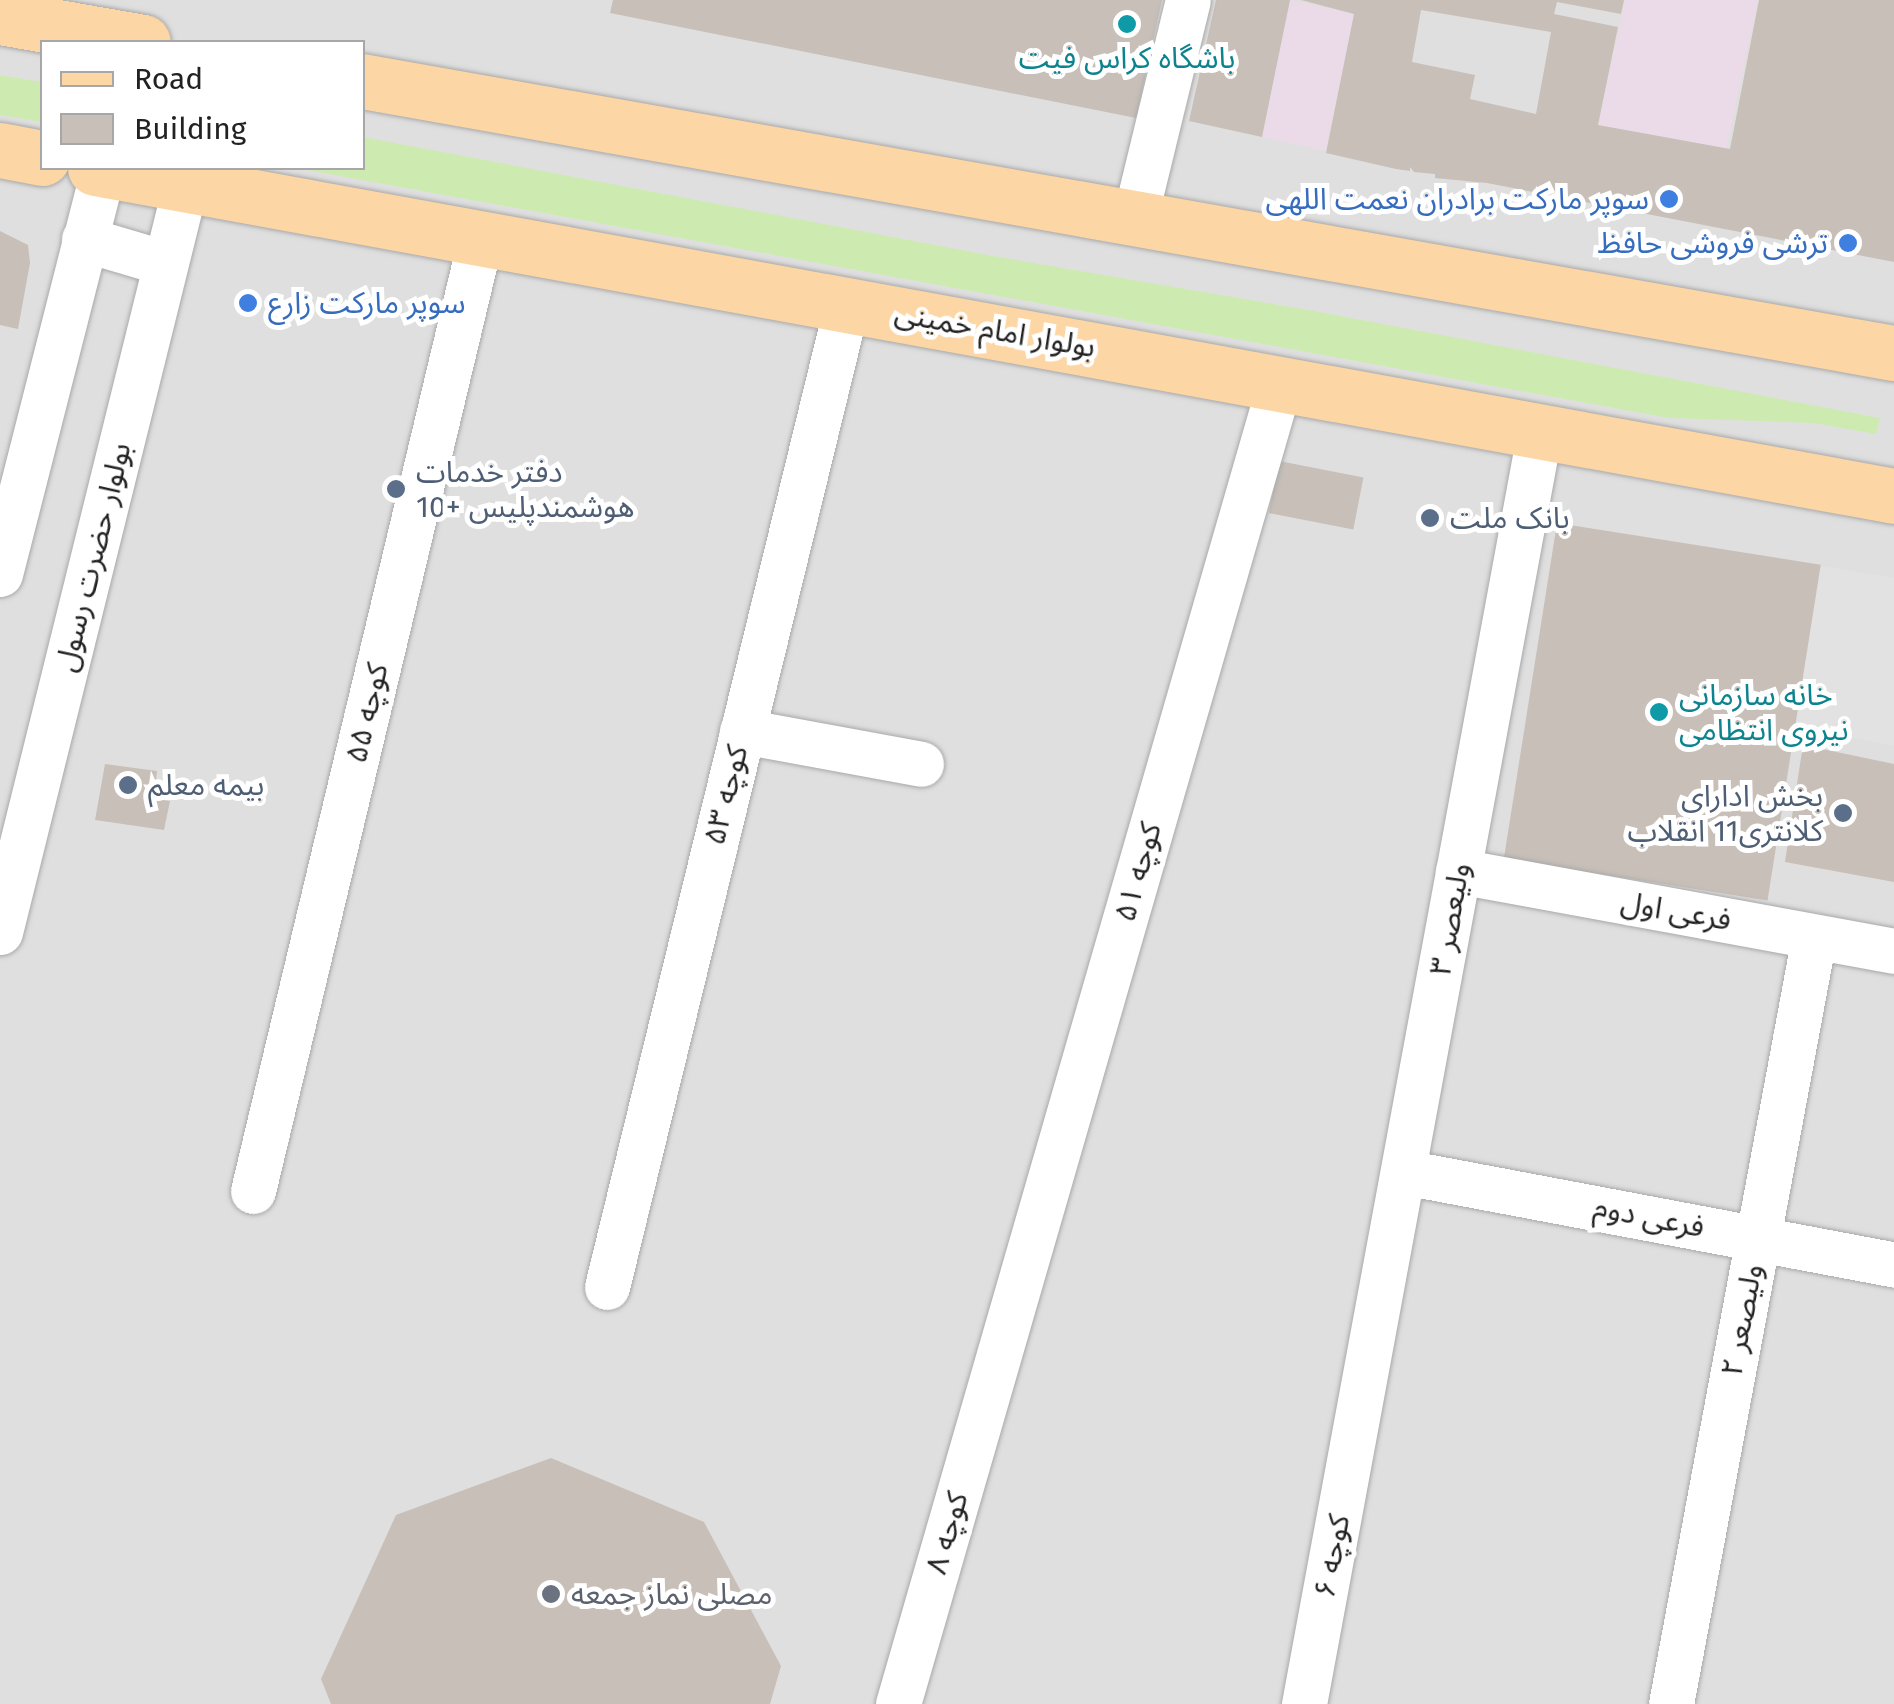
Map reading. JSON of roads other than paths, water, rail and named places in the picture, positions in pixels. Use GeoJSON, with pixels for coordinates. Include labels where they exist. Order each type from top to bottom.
{"type":"FeatureCollection","features":[{"type":"Feature","properties":{"kind":"main road"},"geometry":{"type":"LineString","coordinates":[[0,17],[65,14],[137,40]]}},
{"type":"Feature","properties":{"kind":"main road"},"geometry":{"type":"LineString","coordinates":[[365,82],[1894,353]]}},
{"type":"Feature","properties":{"kind":"main road"},"geometry":{"type":"LineString","coordinates":[[0,150],[40,158]]}},
{"type":"Feature","properties":{"kind":"main road","name":"بولوار امام خمینی"},"geometry":{"type":"LineString","coordinates":[[111,170],[1894,496]]}},
{"type":"Feature","properties":{"kind":"street"},"geometry":{"type":"LineString","coordinates":[[1136,216],[1188,0]]}},
{"type":"Feature","properties":{"kind":"street"},"geometry":{"type":"LineString","coordinates":[[0,574],[99,170]]}},
{"type":"Feature","properties":{"kind":"street","name":"بولوار حضرت رسول"},"geometry":{"type":"LineString","coordinates":[[0,932],[186,182]]}},
{"type":"Feature","properties":{"kind":"street","name":"کوچه ۵۵"},"geometry":{"type":"LineString","coordinates":[[253,1191],[481,236]]}},
{"type":"Feature","properties":{"kind":"street"},"geometry":{"type":"LineString","coordinates":[[84,240],[165,263]]}},
{"type":"Feature","properties":{"kind":"street","name":"کوچه ۵۳"},"geometry":{"type":"LineString","coordinates":[[607,1286],[847,303]]}},
{"type":"Feature","properties":{"kind":"street","name":"کوچه ۵۱"},"geometry":{"type":"LineString","coordinates":[[996,1362],[1280,382]]}},
{"type":"Feature","properties":{"kind":"street","name":"ولیعصر ۳"},"geometry":{"type":"LineString","coordinates":[[1360,1409],[1540,430]]}},
{"type":"Feature","properties":{"kind":"street"},"geometry":{"type":"LineString","coordinates":[[742,732],[921,764]]}},
{"type":"Feature","properties":{"kind":"street","name":"فرعی اول"},"geometry":{"type":"LineString","coordinates":[[1458,872],[1894,952]]}},
{"type":"Feature","properties":{"kind":"street","name":"ولیصعر ۲"},"geometry":{"type":"LineString","coordinates":[[1671,1704],[1814,937]]}},
{"type":"Feature","properties":{"kind":"street","name":"فرعی دوم"},"geometry":{"type":"LineString","coordinates":[[1404,1172],[1894,1265]]}},
{"type":"Feature","properties":{"kind":"street","name":"کوچه ۸"},"geometry":{"type":"LineString","coordinates":[[898,1704],[996,1362]]}},
{"type":"Feature","properties":{"kind":"street","name":"کوچه ۶"},"geometry":{"type":"LineString","coordinates":[[1304,1704],[1360,1409]]}},
{"type":"Feature","properties":{"kind":"place","name":"باشگاه کراس فیت"},"geometry":{"type":"Point","coordinates":[1127,24]}},
{"type":"Feature","properties":{"kind":"place","name":"سوپر مارکت برادران نعمت اللهی"},"geometry":{"type":"Point","coordinates":[1669,199]}},
{"type":"Feature","properties":{"kind":"place","name":"ترشی فروشی حافظ"},"geometry":{"type":"Point","coordinates":[1848,243]}},
{"type":"Feature","properties":{"kind":"place","name":"سوپر مارکت زارع"},"geometry":{"type":"Point","coordinates":[248,303]}},
{"type":"Feature","properties":{"kind":"place","name":"دفتر خدمات هوشمندپلیس +10"},"geometry":{"type":"Point","coordinates":[396,489]}},
{"type":"Feature","properties":{"kind":"place","name":"بانک ملت"},"geometry":{"type":"Point","coordinates":[1430,518]}},
{"type":"Feature","properties":{"kind":"place","name":"خانه سازمانی نیروی انتظامی"},"geometry":{"type":"Point","coordinates":[1659,712]}},
{"type":"Feature","properties":{"kind":"place","name":"بیمه معلم"},"geometry":{"type":"Point","coordinates":[128,785]}},
{"type":"Feature","properties":{"kind":"place","name":"بخش ادارای کلانتری11 انقلاب"},"geometry":{"type":"Point","coordinates":[1843,813]}},
{"type":"Feature","properties":{"kind":"place","name":"مصلی نماز جمعه"},"geometry":{"type":"Point","coordinates":[551,1594]}}]}
